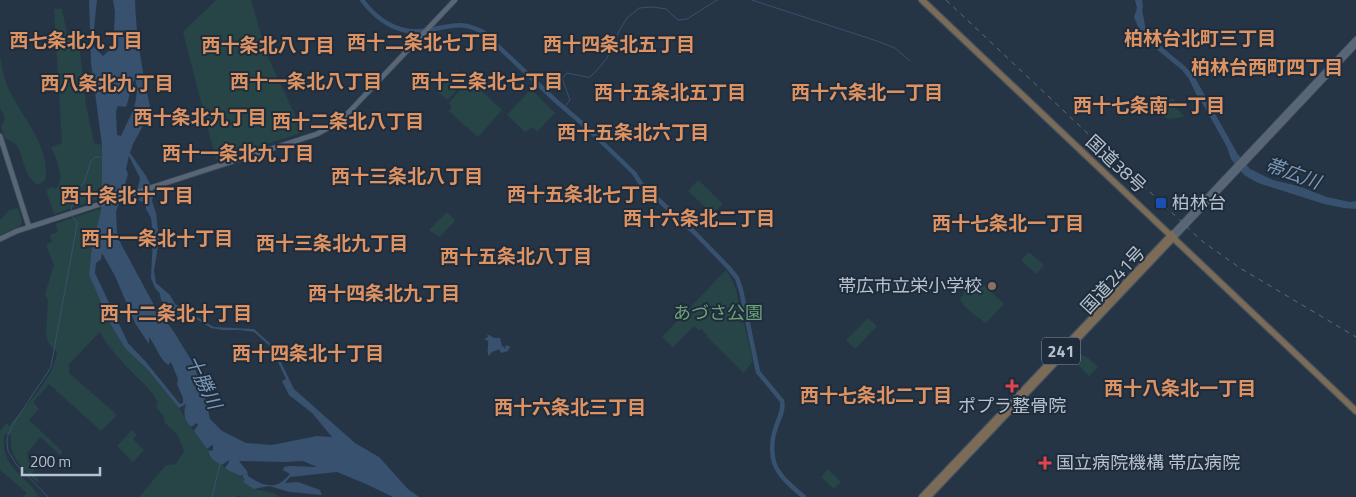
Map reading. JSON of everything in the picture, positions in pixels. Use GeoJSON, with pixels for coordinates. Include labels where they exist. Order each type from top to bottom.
{"type":"FeatureCollection","features":[{"type":"Feature","properties":{"kind":"highway","name":"国道38号"},"geometry":{"type":"LineString","coordinates":[[922,0],[1356,406]]}},
{"type":"Feature","properties":{"kind":"highway","name":"国道38号"},"geometry":{"type":"LineString","coordinates":[[927,0],[1356,411]]}},
{"type":"Feature","properties":{"kind":"highway","name":"241"},"geometry":{"type":"LineString","coordinates":[[922,497],[1173,236]]}},
{"type":"Feature","properties":{"kind":"highway","name":"国道241号"},"geometry":{"type":"LineString","coordinates":[[928,497],[1173,236]]}},
{"type":"Feature","properties":{"kind":"main road"},"geometry":{"type":"LineString","coordinates":[[0,239],[29,227],[317,134],[331,127],[348,112],[455,0]]}},
{"type":"Feature","properties":{"kind":"main road"},"geometry":{"type":"LineString","coordinates":[[1173,236],[1356,39]]}},
{"type":"Feature","properties":{"kind":"main road"},"geometry":{"type":"LineString","coordinates":[[1250,153],[1356,45]]}},
{"type":"Feature","properties":{"kind":"main road"},"geometry":{"type":"LineString","coordinates":[[0,136],[29,227]]}},
{"type":"Feature","properties":{"kind":"green space"},"geometry":{"type":"Polygon","coordinates":[[[216,0],[251,0],[267,55],[301,128],[298,134],[216,160],[183,32],[216,0]]]}},
{"type":"Feature","properties":{"kind":"green space"},"geometry":{"type":"Polygon","coordinates":[[[54,9],[62,9],[67,34],[78,36],[86,105],[94,143],[102,145],[102,198],[54,214],[46,190],[51,187],[56,189],[59,185],[59,168],[51,147],[62,143],[54,9]]]}},
{"type":"Feature","properties":{"kind":"green space"},"geometry":{"type":"Polygon","coordinates":[[[0,56],[7,86],[42,150],[46,172],[45,179],[41,183],[36,184],[32,180],[26,170],[17,145],[5,138],[1,127],[5,118],[0,108],[0,56]]]}},
{"type":"Feature","properties":{"kind":"green space"},"geometry":{"type":"Polygon","coordinates":[[[457,70],[467,79],[458,88],[448,79],[457,70]]]}},
{"type":"Feature","properties":{"kind":"green space"},"geometry":{"type":"Polygon","coordinates":[[[447,81],[457,90],[447,100],[437,91],[447,81]]]}},
{"type":"Feature","properties":{"kind":"green space"},"geometry":{"type":"Polygon","coordinates":[[[467,82],[472,82],[502,110],[478,137],[449,111],[452,107],[449,103],[467,82]]]}},
{"type":"Feature","properties":{"kind":"green space"},"geometry":{"type":"Polygon","coordinates":[[[531,89],[555,113],[537,132],[533,128],[525,132],[507,115],[531,89]]]}},
{"type":"Feature","properties":{"kind":"green space"},"geometry":{"type":"Polygon","coordinates":[[[1168,99],[1174,99],[1178,106],[1176,108],[1184,116],[1168,119],[1155,110],[1168,99]]]}},
{"type":"Feature","properties":{"kind":"green space"},"geometry":{"type":"Polygon","coordinates":[[[698,180],[723,204],[713,214],[688,191],[698,180]]]}},
{"type":"Feature","properties":{"kind":"green space"},"geometry":{"type":"Polygon","coordinates":[[[18,208],[22,222],[20,226],[0,235],[0,220],[9,210],[18,208]]]}},
{"type":"Feature","properties":{"kind":"green space"},"geometry":{"type":"Polygon","coordinates":[[[102,208],[89,275],[111,325],[125,347],[147,369],[179,408],[207,449],[209,456],[229,471],[245,479],[254,489],[274,493],[279,497],[241,497],[239,495],[237,497],[140,497],[166,465],[176,464],[184,451],[177,434],[166,424],[157,408],[158,402],[146,386],[123,363],[100,332],[69,364],[69,373],[115,413],[116,416],[101,431],[49,384],[33,402],[39,409],[29,420],[63,452],[60,455],[40,437],[27,453],[29,463],[35,468],[32,474],[39,480],[38,483],[14,456],[11,435],[6,434],[4,436],[4,448],[11,465],[39,497],[23,497],[27,493],[0,470],[0,431],[7,423],[9,426],[38,392],[50,373],[57,353],[49,344],[46,336],[48,300],[45,294],[54,265],[46,245],[52,242],[50,235],[58,232],[55,224],[102,208]]]}},
{"type":"Feature","properties":{"kind":"green space"},"geometry":{"type":"Polygon","coordinates":[[[447,212],[455,221],[440,237],[430,231],[430,229],[447,212]]]}},
{"type":"Feature","properties":{"kind":"green space"},"geometry":{"type":"Polygon","coordinates":[[[1029,252],[1044,265],[1036,274],[1021,260],[1029,252]]]}},
{"type":"Feature","properties":{"kind":"green space","name":"あづさ公園"},"geometry":{"type":"Polygon","coordinates":[[[726,270],[736,290],[753,361],[744,373],[701,329],[699,330],[694,326],[673,347],[662,337],[726,270]]]}},
{"type":"Feature","properties":{"kind":"green space"},"geometry":{"type":"Polygon","coordinates":[[[970,279],[977,279],[1004,304],[986,323],[968,310],[960,299],[964,294],[963,287],[970,279]]]}},
{"type":"Feature","properties":{"kind":"green space"},"geometry":{"type":"Polygon","coordinates":[[[867,319],[877,326],[854,348],[847,339],[867,319]]]}},
{"type":"Feature","properties":{"kind":"green space"},"geometry":{"type":"Polygon","coordinates":[[[1076,352],[1088,358],[1098,367],[1089,376],[1071,358],[1076,352]]]}},
{"type":"Feature","properties":{"kind":"green space"},"geometry":{"type":"Polygon","coordinates":[[[132,430],[137,435],[133,439],[144,450],[133,462],[117,446],[132,430]]]}},
{"type":"Feature","properties":{"kind":"green space"},"geometry":{"type":"Polygon","coordinates":[[[828,469],[841,482],[834,489],[821,477],[828,469]]]}},
{"type":"Feature","properties":{"kind":"water"},"geometry":{"type":"Polygon","coordinates":[[[89,0],[97,0],[94,47],[103,56],[113,47],[115,12],[113,0],[135,0],[140,56],[151,111],[130,153],[146,176],[154,192],[152,201],[156,213],[159,240],[154,271],[156,283],[170,295],[175,304],[214,327],[254,329],[273,346],[294,389],[355,443],[379,457],[408,489],[419,497],[393,497],[337,472],[290,477],[285,483],[298,482],[320,490],[322,495],[290,492],[269,486],[254,489],[243,482],[245,479],[242,477],[244,474],[241,476],[225,468],[229,460],[222,465],[212,458],[208,451],[213,450],[213,446],[207,449],[194,431],[198,425],[197,423],[191,427],[186,419],[184,413],[186,404],[179,408],[147,369],[125,348],[111,325],[89,275],[92,247],[101,211],[102,177],[102,145],[91,63],[89,0]],[[135,78],[126,107],[118,106],[116,111],[117,135],[121,136],[134,108],[137,94],[135,78]],[[129,156],[126,169],[128,174],[124,188],[140,199],[138,187],[140,178],[129,156]],[[123,190],[116,212],[117,232],[121,244],[154,305],[174,332],[193,363],[204,393],[210,419],[222,431],[246,443],[272,445],[317,436],[332,437],[312,413],[289,395],[282,381],[286,379],[271,347],[254,332],[211,328],[193,317],[189,319],[169,309],[161,300],[160,294],[151,278],[153,236],[151,218],[146,209],[146,203],[134,199],[123,190]],[[102,253],[101,259],[96,263],[95,273],[128,343],[180,404],[183,403],[183,398],[177,384],[178,379],[171,362],[168,365],[165,362],[149,337],[149,344],[135,323],[115,276],[102,253]],[[239,461],[247,471],[248,476],[267,485],[276,485],[290,474],[283,470],[284,467],[317,467],[303,461],[239,461]]]}},
{"type":"Feature","properties":{"kind":"water"},"geometry":{"type":"Polygon","coordinates":[[[1135,0],[1142,0],[1143,7],[1140,19],[1146,29],[1159,44],[1194,76],[1237,153],[1250,169],[1273,180],[1298,186],[1327,197],[1350,202],[1356,201],[1356,209],[1324,204],[1258,183],[1244,175],[1231,159],[1227,147],[1189,79],[1182,70],[1149,43],[1139,29],[1134,17],[1137,8],[1135,0]]]}},
{"type":"Feature","properties":{"kind":"water"},"geometry":{"type":"Polygon","coordinates":[[[487,334],[494,338],[500,338],[505,349],[506,345],[511,347],[508,351],[501,353],[499,349],[492,352],[489,356],[488,341],[484,339],[488,337],[487,334]]]}},
{"type":"Feature","properties":{"kind":"waterway"},"geometry":{"type":"LineString","coordinates":[[362,0],[381,19],[396,28],[422,31],[460,25],[483,32],[584,125],[634,173],[641,184],[696,234],[728,267],[737,278],[741,290],[758,372],[782,401],[782,411],[773,438],[774,462],[784,479],[804,497]]}},
{"type":"Feature","properties":{"kind":"waterway"},"geometry":{"type":"LineString","coordinates":[[564,108],[570,100],[562,78],[567,73],[590,77],[607,58],[627,18],[639,8],[653,7],[666,9],[678,20],[687,19],[717,0]]}},
{"type":"Feature","properties":{"kind":"waterway"},"geometry":{"type":"LineString","coordinates":[[752,0],[877,41],[895,48],[910,61]]}},
{"type":"Feature","properties":{"kind":"waterway","name":"帯広川"},"geometry":{"type":"LineString","coordinates":[[1138,0],[1143,27]]}},
{"type":"Feature","properties":{"kind":"waterway"},"geometry":{"type":"LineString","coordinates":[[71,211],[75,191],[84,183],[91,161],[95,157],[104,157]]}},
{"type":"Feature","properties":{"kind":"waterway"},"geometry":{"type":"LineString","coordinates":[[48,497],[16,464],[8,451],[7,441],[15,421],[51,366],[77,225],[77,222],[71,215]]}},
{"type":"Feature","properties":{"kind":"waterway"},"geometry":{"type":"LineString","coordinates":[[212,497],[220,464]]}},
{"type":"Feature","properties":{"kind":"railway"},"geometry":{"type":"LineString","coordinates":[[946,0],[1202,241],[1240,268],[1356,337]]}},
{"type":"Feature","properties":{"kind":"place","name":"柏林台"},"geometry":{"type":"Point","coordinates":[1161,203]}},
{"type":"Feature","properties":{"kind":"place","name":"帯広市立栄小学校"},"geometry":{"type":"Point","coordinates":[992,286]}},
{"type":"Feature","properties":{"kind":"place","name":"ポプラ整骨院"},"geometry":{"type":"Point","coordinates":[1012,386]}},
{"type":"Feature","properties":{"kind":"place","name":"国立病院機構 帯広病院"},"geometry":{"type":"Point","coordinates":[1045,463]}},
{"type":"Feature","properties":{"kind":"district","name":"柏林台北町三丁目"},"geometry":{"type":"Point","coordinates":[1200,38]}},
{"type":"Feature","properties":{"kind":"district","name":"西七条北九丁目"},"geometry":{"type":"Point","coordinates":[76,40]}},
{"type":"Feature","properties":{"kind":"district","name":"西十二条北七丁目"},"geometry":{"type":"Point","coordinates":[423,42]}},
{"type":"Feature","properties":{"kind":"district","name":"西十四条北五丁目"},"geometry":{"type":"Point","coordinates":[619,44]}},
{"type":"Feature","properties":{"kind":"district","name":"西十条北八丁目"},"geometry":{"type":"Point","coordinates":[268,45]}},
{"type":"Feature","properties":{"kind":"district","name":"柏林台西町四丁目"},"geometry":{"type":"Point","coordinates":[1267,67]}},
{"type":"Feature","properties":{"kind":"district","name":"西十一条北八丁目"},"geometry":{"type":"Point","coordinates":[306,81]}},
{"type":"Feature","properties":{"kind":"district","name":"西十三条北七丁目"},"geometry":{"type":"Point","coordinates":[487,81]}},
{"type":"Feature","properties":{"kind":"district","name":"西八条北九丁目"},"geometry":{"type":"Point","coordinates":[107,83]}},
{"type":"Feature","properties":{"kind":"district","name":"西十五条北五丁目"},"geometry":{"type":"Point","coordinates":[670,92]}},
{"type":"Feature","properties":{"kind":"district","name":"西十六条北一丁目"},"geometry":{"type":"Point","coordinates":[867,92]}},
{"type":"Feature","properties":{"kind":"district","name":"西十七条南一丁目"},"geometry":{"type":"Point","coordinates":[1149,105]}},
{"type":"Feature","properties":{"kind":"district","name":"西十条北九丁目"},"geometry":{"type":"Point","coordinates":[200,117]}},
{"type":"Feature","properties":{"kind":"district","name":"西十二条北八丁目"},"geometry":{"type":"Point","coordinates":[348,121]}},
{"type":"Feature","properties":{"kind":"district","name":"西十五条北六丁目"},"geometry":{"type":"Point","coordinates":[633,132]}},
{"type":"Feature","properties":{"kind":"district","name":"西十一条北九丁目"},"geometry":{"type":"Point","coordinates":[238,153]}},
{"type":"Feature","properties":{"kind":"district","name":"西十三条北八丁目"},"geometry":{"type":"Point","coordinates":[407,176]}},
{"type":"Feature","properties":{"kind":"district","name":"西十五条北七丁目"},"geometry":{"type":"Point","coordinates":[583,194]}},
{"type":"Feature","properties":{"kind":"district","name":"西十条北十丁目"},"geometry":{"type":"Point","coordinates":[127,195]}},
{"type":"Feature","properties":{"kind":"district","name":"西十六条北二丁目"},"geometry":{"type":"Point","coordinates":[699,218]}},
{"type":"Feature","properties":{"kind":"district","name":"西十七条北一丁目"},"geometry":{"type":"Point","coordinates":[1008,223]}},
{"type":"Feature","properties":{"kind":"district","name":"西十一条北十丁目"},"geometry":{"type":"Point","coordinates":[157,238]}},
{"type":"Feature","properties":{"kind":"district","name":"西十三条北九丁目"},"geometry":{"type":"Point","coordinates":[332,243]}},
{"type":"Feature","properties":{"kind":"district","name":"西十五条北八丁目"},"geometry":{"type":"Point","coordinates":[516,256]}},
{"type":"Feature","properties":{"kind":"district","name":"西十四条北九丁目"},"geometry":{"type":"Point","coordinates":[384,293]}},
{"type":"Feature","properties":{"kind":"district","name":"西十二条北十丁目"},"geometry":{"type":"Point","coordinates":[176,313]}},
{"type":"Feature","properties":{"kind":"district","name":"西十四条北十丁目"},"geometry":{"type":"Point","coordinates":[308,353]}},
{"type":"Feature","properties":{"kind":"district","name":"西十八条北一丁目"},"geometry":{"type":"Point","coordinates":[1180,388]}},
{"type":"Feature","properties":{"kind":"district","name":"西十七条北二丁目"},"geometry":{"type":"Point","coordinates":[876,395]}},
{"type":"Feature","properties":{"kind":"district","name":"西十六条北三丁目"},"geometry":{"type":"Point","coordinates":[570,407]}},
{"type":"Feature","properties":{"kind":"water label","name":"十勝川"},"geometry":{"type":"Point","coordinates":[204,382]}}]}
